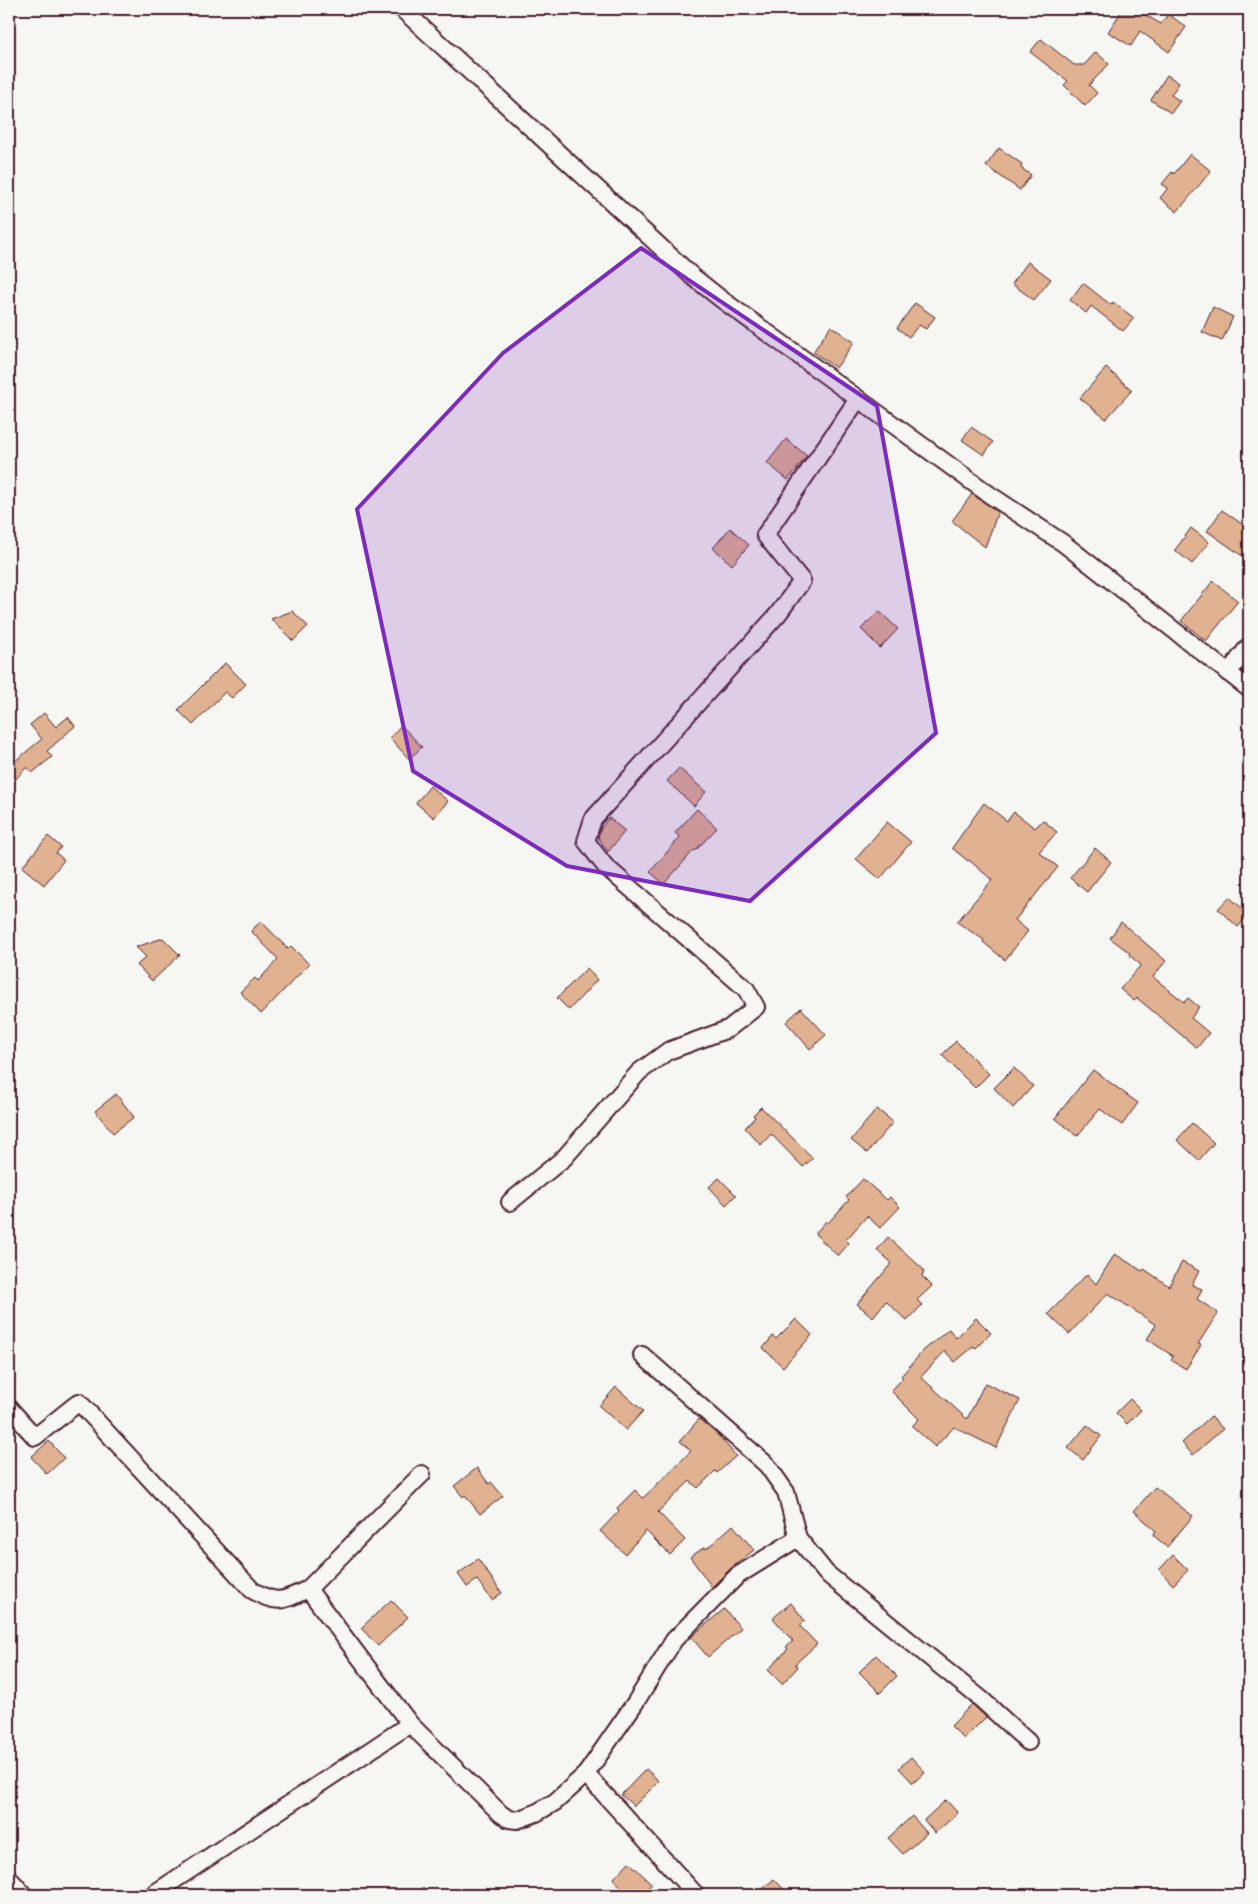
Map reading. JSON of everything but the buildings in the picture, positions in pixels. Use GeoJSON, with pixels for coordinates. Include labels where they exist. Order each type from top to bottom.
{"type":"FeatureCollection","features":[{"type":"Feature","properties":{"kind":"street"},"geometry":{"type":"LineString","coordinates":[[402,9],[692,276],[990,495],[1062,543],[1249,688]]}},
{"type":"Feature","properties":{"kind":"street"},"geometry":{"type":"LineString","coordinates":[[510,1202],[564,1158],[639,1072],[668,1051],[728,1029],[756,1007],[746,989],[605,866],[586,841],[593,819],[778,614],[802,581],[765,535],[858,399]]}},
{"type":"Feature","properties":{"kind":"street"},"geometry":{"type":"LineString","coordinates":[[1228,673],[1249,646]]}},
{"type":"Feature","properties":{"kind":"street"},"geometry":{"type":"LineString","coordinates":[[642,1355],[767,1465],[786,1492],[798,1538],[826,1573],[981,1699],[1028,1742]]}},
{"type":"Feature","properties":{"kind":"street"},"geometry":{"type":"LineString","coordinates":[[9,1408],[35,1437],[79,1402],[252,1590],[268,1600],[288,1599],[308,1590],[422,1474]]}},
{"type":"Feature","properties":{"kind":"street"},"geometry":{"type":"LineString","coordinates":[[308,1590],[410,1724],[491,1806],[508,1819],[517,1820],[542,1810],[555,1802],[586,1774],[635,1703],[674,1640],[736,1576],[798,1538]]}},
{"type":"Feature","properties":{"kind":"street"},"geometry":{"type":"LineString","coordinates":[[152,1895],[410,1724]]}},
{"type":"Feature","properties":{"kind":"street"},"geometry":{"type":"LineString","coordinates":[[586,1774],[696,1895]]}},
{"type":"Feature","properties":{"kind":"street"},"geometry":{"type":"LineString","coordinates":[[9,1878],[24,1895]]}},
{"type":"Feature","properties":{"kind":"highlighted area"},"geometry":{"type":"Polygon","coordinates":[[[641,248],[877,406],[936,733],[750,901],[567,866],[413,771],[357,509],[503,353],[641,248]]]}}]}
